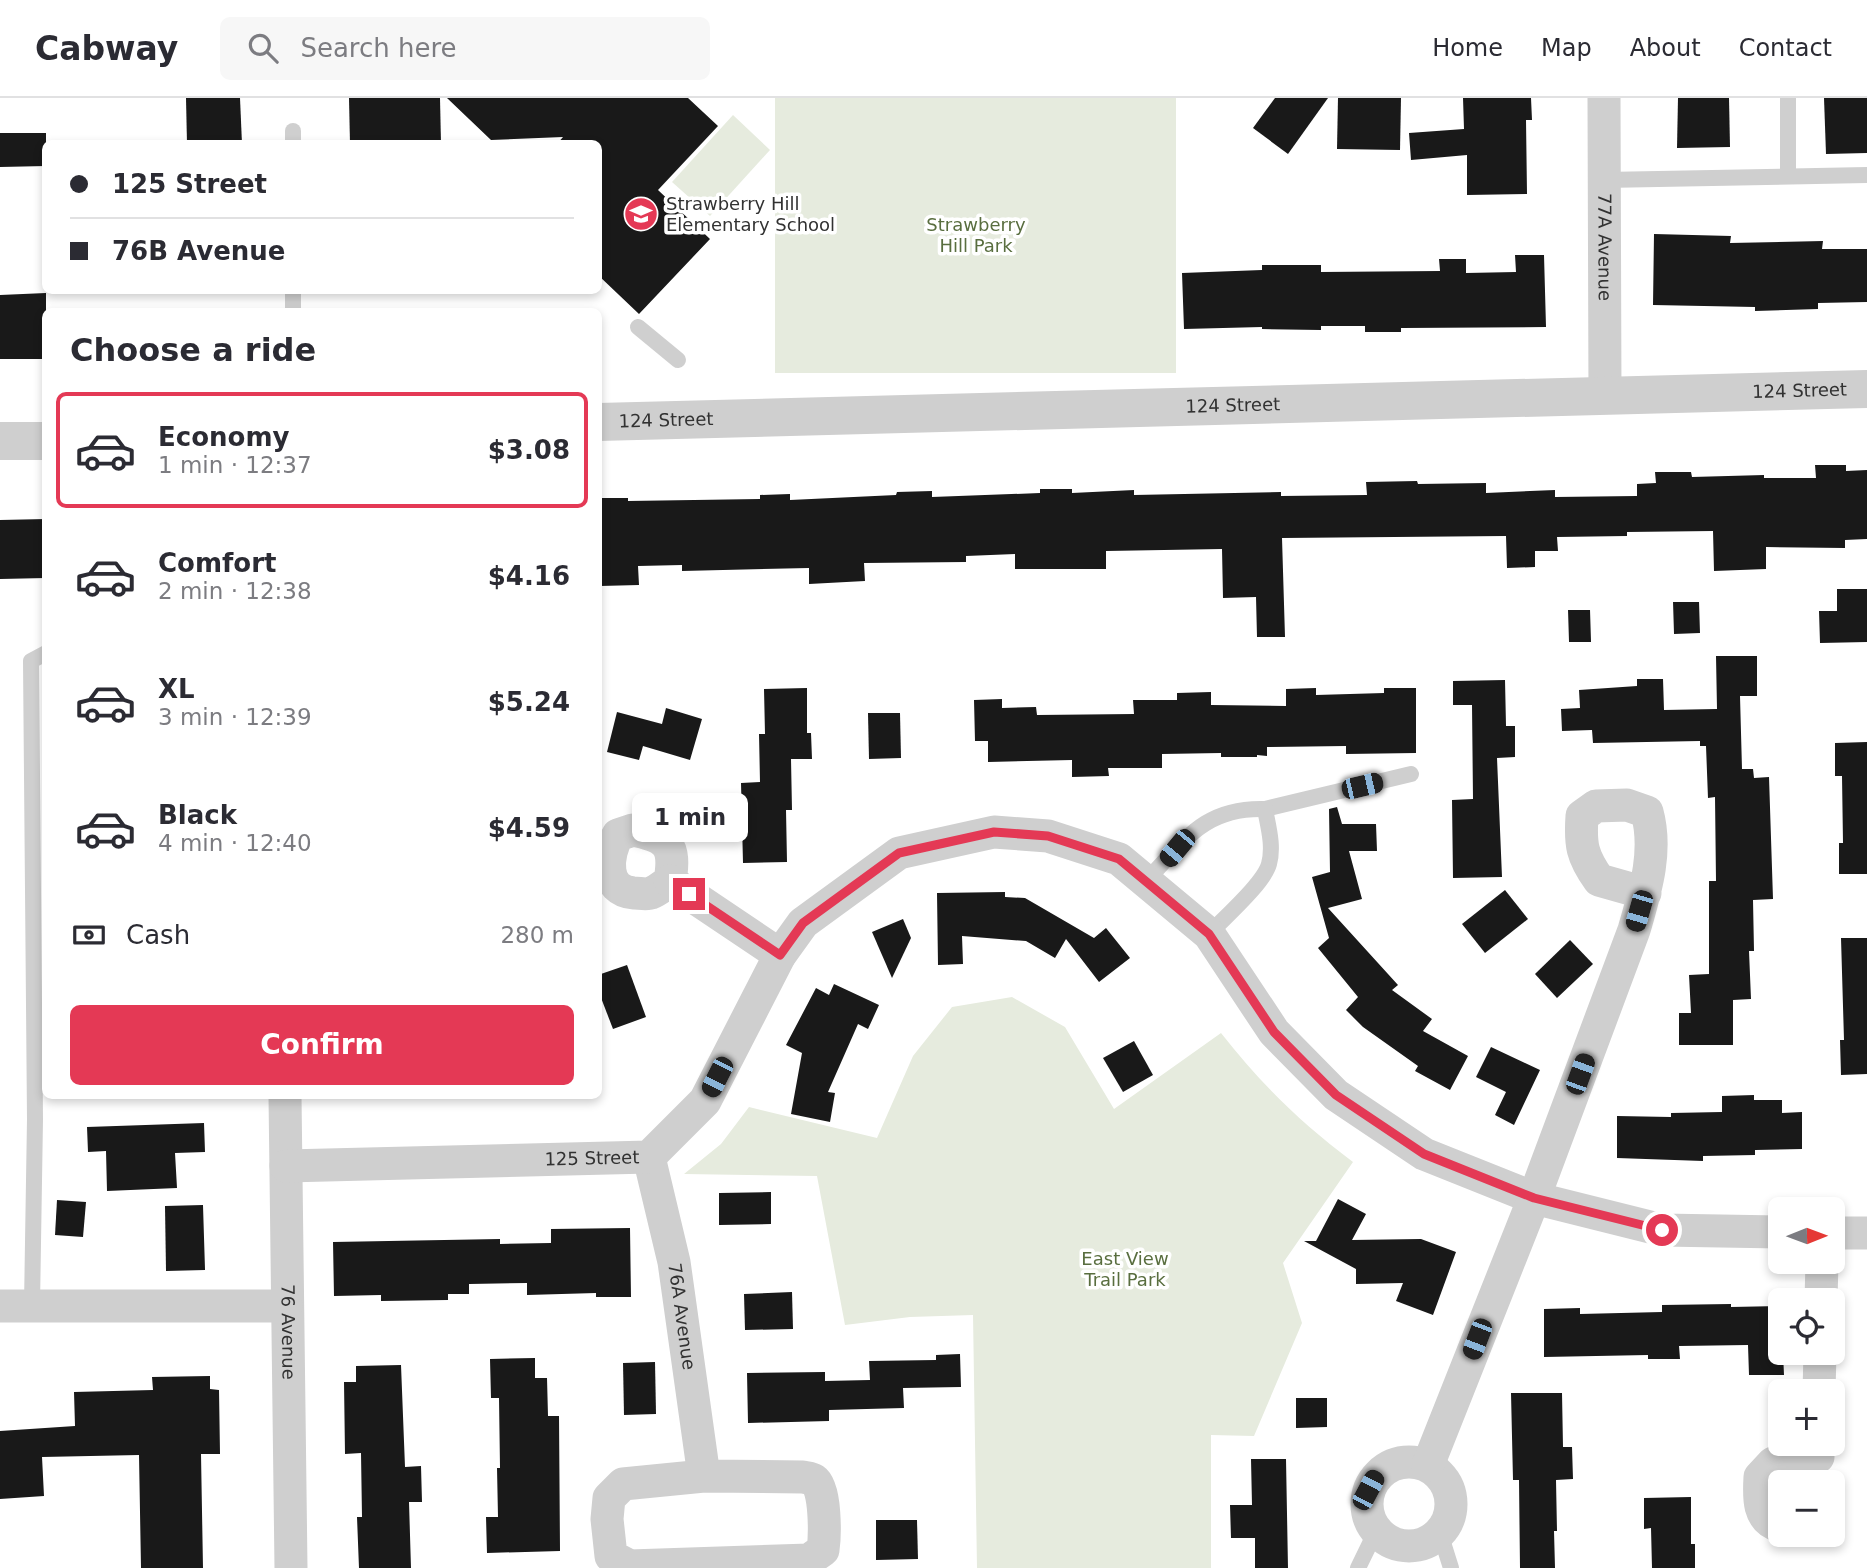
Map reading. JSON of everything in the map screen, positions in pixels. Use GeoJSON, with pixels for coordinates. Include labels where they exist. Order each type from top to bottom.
{"type":"FeatureCollection","features":[{"type":"Feature","properties":{"kind":"street","name":"77A Avenue"},"geometry":{"type":"LineString","coordinates":[[1604,98],[1605,396]]}},
{"type":"Feature","properties":{"kind":"street","name":"124 Street"},"geometry":{"type":"LineString","coordinates":[[602,422],[1867,389]]}},
{"type":"Feature","properties":{"kind":"street"},"geometry":{"type":"LineString","coordinates":[[0,441],[42,441]]}},
{"type":"Feature","properties":{"kind":"street","name":"125 Street"},"geometry":{"type":"LineString","coordinates":[[286,1166],[649,1157],[705,1101],[780,955],[803,923],[899,853],[994,832],[1048,836],[1119,859],[1209,934],[1274,1032],[1336,1095],[1424,1154],[1534,1198],[1662,1230],[1768,1232]]}},
{"type":"Feature","properties":{"kind":"street"},"geometry":{"type":"LineString","coordinates":[[670,881],[780,955]]}},
{"type":"Feature","properties":{"kind":"street"},"geometry":{"type":"LineString","coordinates":[[1428,1465],[1534,1198],[1634,930],[1645,893]]}},
{"type":"Feature","properties":{"kind":"street","name":"76 Avenue"},"geometry":{"type":"LineString","coordinates":[[285,1099],[290,1568]]}},
{"type":"Feature","properties":{"kind":"street","name":"76A Avenue"},"geometry":{"type":"LineString","coordinates":[[649,1157],[674,1262],[704,1476]]}},
{"type":"Feature","properties":{"kind":"street"},"geometry":{"type":"LineString","coordinates":[[1845,1233],[1867,1233]]}},
{"type":"Feature","properties":{"kind":"street"},"geometry":{"type":"LineString","coordinates":[[16,1306],[286,1306]]}},
{"type":"Feature","properties":{"kind":"street"},"geometry":{"type":"LineString","coordinates":[[1414,1461],[1428,1465],[1438,1473],[1451,1496],[1451,1509],[1440,1533],[1428,1542],[1415,1546],[1400,1545],[1387,1540],[1376,1531],[1366,1504],[1368,1490],[1375,1477],[1386,1467],[1399,1462],[1414,1461]]}},
{"type":"Feature","properties":{"kind":"street"},"geometry":{"type":"LineString","coordinates":[[1768,1520],[1764,1517],[1759,1497],[1760,1477],[1773,1464],[1820,1461]]}},
{"type":"Feature","properties":{"kind":"street"},"geometry":{"type":"LineString","coordinates":[[704,1476],[803,1477],[815,1480],[821,1490],[825,1539],[822,1550],[809,1560],[644,1566],[630,1566],[611,1556],[607,1519],[609,1498],[623,1484],[704,1476]]}},
{"type":"Feature","properties":{"kind":"lane"},"geometry":{"type":"LineString","coordinates":[[1788,98],[1788,176]]}},
{"type":"Feature","properties":{"kind":"lane"},"geometry":{"type":"LineString","coordinates":[[1604,180],[1867,174]]}},
{"type":"Feature","properties":{"kind":"lane"},"geometry":{"type":"LineString","coordinates":[[638,327],[678,360]]}},
{"type":"Feature","properties":{"kind":"lane"},"geometry":{"type":"LineString","coordinates":[[16,1306],[35,1105],[32,661],[42,655]]}},
{"type":"Feature","properties":{"kind":"lane"},"geometry":{"type":"LineString","coordinates":[[1146,881],[1188,834],[1222,815],[1245,809],[1265,809],[1411,774]]}},
{"type":"Feature","properties":{"kind":"lane"},"geometry":{"type":"LineString","coordinates":[[1209,934],[1255,886],[1269,865],[1271,848],[1265,809]]}},
{"type":"Feature","properties":{"kind":"lane"},"geometry":{"type":"LineString","coordinates":[[1359,1568],[1376,1531]]}},
{"type":"Feature","properties":{"kind":"lane"},"geometry":{"type":"LineString","coordinates":[[1440,1533],[1451,1568]]}},
{"type":"Feature","properties":{"kind":"green space","name":"Strawberry Hill Park"},"geometry":{"type":"Polygon","coordinates":[[[775,98],[1176,98],[1176,373],[775,373],[775,98]]]}},
{"type":"Feature","properties":{"kind":"green space"},"geometry":{"type":"Polygon","coordinates":[[[733,115],[770,150],[710,216],[672,182],[733,115]]]}},
{"type":"Feature","properties":{"kind":"green space","name":"East View Trail Park"},"geometry":{"type":"Polygon","coordinates":[[[1012,997],[1065,1027],[1114,1109],[1221,1033],[1282,1102],[1353,1162],[1283,1263],[1302,1323],[1254,1436],[1211,1435],[1211,1568],[977,1568],[973,1315],[910,1317],[845,1325],[817,1176],[684,1174],[721,1144],[749,1107],[877,1138],[913,1056],[952,1007],[1012,997]]]}},
{"type":"Feature","properties":{"kind":"building"},"geometry":{"type":"Polygon","coordinates":[[[186,98],[240,98],[242,140],[187,140],[186,98]]]}},
{"type":"Feature","properties":{"kind":"building"},"geometry":{"type":"Polygon","coordinates":[[[349,98],[440,98],[441,140],[350,140],[349,98]]]}},
{"type":"Feature","properties":{"kind":"building","name":"Strawberry Hill Elementary School"},"geometry":{"type":"Polygon","coordinates":[[[447,98],[688,98],[718,126],[658,190],[710,239],[639,314],[602,279],[602,140],[560,140],[563,137],[491,140],[447,98]]]}},
{"type":"Feature","properties":{"kind":"building"},"geometry":{"type":"Polygon","coordinates":[[[1275,98],[1328,98],[1288,154],[1253,128],[1275,98]]]}},
{"type":"Feature","properties":{"kind":"building"},"geometry":{"type":"Polygon","coordinates":[[[1338,98],[1401,98],[1400,150],[1337,149],[1338,98]]]}},
{"type":"Feature","properties":{"kind":"building"},"geometry":{"type":"Polygon","coordinates":[[[1463,98],[1531,98],[1532,120],[1526,120],[1527,194],[1467,195],[1467,155],[1411,160],[1409,133],[1464,129],[1463,98]]]}},
{"type":"Feature","properties":{"kind":"building"},"geometry":{"type":"Polygon","coordinates":[[[1678,98],[1729,98],[1730,147],[1677,148],[1678,98]]]}},
{"type":"Feature","properties":{"kind":"building"},"geometry":{"type":"Polygon","coordinates":[[[1824,98],[1867,98],[1867,153],[1826,154],[1824,98]]]}},
{"type":"Feature","properties":{"kind":"building"},"geometry":{"type":"Polygon","coordinates":[[[0,133],[46,133],[46,140],[42,140],[42,166],[0,167],[0,133]]]}},
{"type":"Feature","properties":{"kind":"building"},"geometry":{"type":"Polygon","coordinates":[[[1654,234],[1731,236],[1730,243],[1823,241],[1822,249],[1867,249],[1867,302],[1818,303],[1818,309],[1755,311],[1755,307],[1653,305],[1654,234]]]}},
{"type":"Feature","properties":{"kind":"building"},"geometry":{"type":"Polygon","coordinates":[[[1515,255],[1544,255],[1546,327],[1401,328],[1401,332],[1365,332],[1365,326],[1321,326],[1321,330],[1262,327],[1184,329],[1182,273],[1262,270],[1262,265],[1321,265],[1321,272],[1440,271],[1439,259],[1466,259],[1466,273],[1516,272],[1515,255]]]}},
{"type":"Feature","properties":{"kind":"building"},"geometry":{"type":"Polygon","coordinates":[[[46,294],[46,308],[42,308],[42,359],[0,359],[0,295],[46,294]]]}},
{"type":"Feature","properties":{"kind":"building"},"geometry":{"type":"Polygon","coordinates":[[[1815,465],[1846,465],[1846,471],[1867,470],[1867,539],[1845,540],[1845,548],[1766,547],[1766,569],[1714,571],[1713,531],[1627,532],[1627,536],[1557,537],[1558,551],[1535,551],[1535,567],[1507,568],[1506,536],[1282,538],[1285,637],[1257,637],[1256,597],[1223,598],[1222,549],[1106,551],[1106,569],[1015,569],[1015,554],[966,556],[966,562],[864,563],[865,581],[809,584],[809,568],[682,571],[682,565],[638,566],[639,585],[602,586],[602,498],[628,498],[628,501],[760,499],[760,495],[790,494],[790,500],[932,491],[932,497],[1040,493],[1040,489],[1072,489],[1072,493],[1134,490],[1134,495],[1281,492],[1281,496],[1367,495],[1366,482],[1417,481],[1418,484],[1486,483],[1486,493],[1555,490],[1555,497],[1637,496],[1637,484],[1656,483],[1655,472],[1691,472],[1692,477],[1764,475],[1764,478],[1816,478],[1815,465]]]}},
{"type":"Feature","properties":{"kind":"building"},"geometry":{"type":"Polygon","coordinates":[[[42,519],[42,578],[0,579],[0,520],[42,519]]]}},
{"type":"Feature","properties":{"kind":"building"},"geometry":{"type":"Polygon","coordinates":[[[1837,589],[1867,589],[1867,642],[1820,643],[1819,611],[1837,611],[1837,589]]]}},
{"type":"Feature","properties":{"kind":"building"},"geometry":{"type":"Polygon","coordinates":[[[1673,602],[1699,602],[1700,633],[1674,634],[1673,602]]]}},
{"type":"Feature","properties":{"kind":"building"},"geometry":{"type":"Polygon","coordinates":[[[1568,610],[1590,610],[1591,642],[1569,642],[1568,610]]]}},
{"type":"Feature","properties":{"kind":"building"},"geometry":{"type":"Polygon","coordinates":[[[1716,656],[1757,656],[1757,696],[1740,696],[1742,769],[1753,769],[1754,778],[1769,777],[1773,899],[1753,900],[1754,951],[1749,951],[1751,999],[1733,1000],[1733,1045],[1679,1045],[1679,1013],[1691,1013],[1689,975],[1709,974],[1709,881],[1716,881],[1715,797],[1708,798],[1706,746],[1700,746],[1700,741],[1593,743],[1592,730],[1562,731],[1561,709],[1580,708],[1579,690],[1637,686],[1637,679],[1663,679],[1664,710],[1717,709],[1716,656]]]}},
{"type":"Feature","properties":{"kind":"building"},"geometry":{"type":"Polygon","coordinates":[[[1505,680],[1506,726],[1515,726],[1515,757],[1497,758],[1502,877],[1453,878],[1452,800],[1473,799],[1472,705],[1453,705],[1453,681],[1505,680]]]}},
{"type":"Feature","properties":{"kind":"building"},"geometry":{"type":"Polygon","coordinates":[[[807,688],[807,733],[811,733],[812,759],[791,759],[792,810],[786,810],[787,862],[743,863],[741,783],[760,782],[759,734],[765,734],[764,689],[807,688]]]}},
{"type":"Feature","properties":{"kind":"building"},"geometry":{"type":"Polygon","coordinates":[[[1316,688],[1316,695],[1384,693],[1384,688],[1416,688],[1416,753],[1346,754],[1346,746],[1267,747],[1267,756],[1257,757],[1221,757],[1221,753],[1162,754],[1162,768],[1108,768],[1109,776],[1072,777],[1072,760],[988,762],[988,741],[975,741],[974,700],[1002,699],[1002,708],[1036,707],[1037,715],[1134,714],[1133,700],[1177,700],[1177,693],[1211,692],[1211,705],[1286,706],[1286,689],[1316,688]]]}},
{"type":"Feature","properties":{"kind":"building"},"geometry":{"type":"Polygon","coordinates":[[[666,708],[702,719],[690,760],[643,746],[639,760],[607,752],[617,712],[662,724],[666,708]]]}},
{"type":"Feature","properties":{"kind":"building"},"geometry":{"type":"Polygon","coordinates":[[[868,713],[900,713],[901,758],[869,759],[868,713]]]}},
{"type":"Feature","properties":{"kind":"building"},"geometry":{"type":"Polygon","coordinates":[[[1867,742],[1867,874],[1839,874],[1839,843],[1843,843],[1842,776],[1835,776],[1835,743],[1867,742]]]}},
{"type":"Feature","properties":{"kind":"building"},"geometry":{"type":"Polygon","coordinates":[[[1337,807],[1342,824],[1376,824],[1377,851],[1349,851],[1362,899],[1328,908],[1398,985],[1392,990],[1432,1019],[1423,1031],[1468,1056],[1450,1090],[1415,1071],[1418,1066],[1363,1027],[1346,1010],[1358,997],[1318,948],[1329,938],[1312,877],[1330,872],[1329,809],[1337,807]]]}},
{"type":"Feature","properties":{"kind":"building"},"geometry":{"type":"Polygon","coordinates":[[[1505,890],[1528,919],[1485,953],[1462,924],[1505,890]]]}},
{"type":"Feature","properties":{"kind":"building"},"geometry":{"type":"Polygon","coordinates":[[[1005,892],[1005,897],[1025,898],[1094,938],[1106,928],[1130,958],[1099,982],[1066,939],[1055,958],[1026,941],[962,936],[963,964],[938,965],[937,893],[1005,892]]]}},
{"type":"Feature","properties":{"kind":"building"},"geometry":{"type":"Polygon","coordinates":[[[903,919],[911,938],[892,978],[872,932],[903,919]]]}},
{"type":"Feature","properties":{"kind":"building"},"geometry":{"type":"Polygon","coordinates":[[[1841,938],[1867,938],[1867,1074],[1841,1075],[1840,1040],[1844,1040],[1841,938]]]}},
{"type":"Feature","properties":{"kind":"building"},"geometry":{"type":"Polygon","coordinates":[[[1570,940],[1593,964],[1557,998],[1535,974],[1570,940]]]}},
{"type":"Feature","properties":{"kind":"building"},"geometry":{"type":"Polygon","coordinates":[[[627,965],[646,1017],[613,1029],[602,1000],[602,974],[627,965]]]}},
{"type":"Feature","properties":{"kind":"building"},"geometry":{"type":"Polygon","coordinates":[[[834,984],[879,1005],[868,1029],[858,1024],[828,1092],[835,1093],[830,1122],[791,1114],[802,1053],[786,1045],[816,988],[829,995],[834,984]]]}},
{"type":"Feature","properties":{"kind":"building"},"geometry":{"type":"Polygon","coordinates":[[[1134,1041],[1153,1075],[1123,1092],[1103,1058],[1134,1041]]]}},
{"type":"Feature","properties":{"kind":"building"},"geometry":{"type":"Polygon","coordinates":[[[1491,1047],[1540,1070],[1514,1125],[1495,1115],[1506,1092],[1476,1077],[1491,1047]]]}},
{"type":"Feature","properties":{"kind":"building"},"geometry":{"type":"Polygon","coordinates":[[[1754,1095],[1754,1100],[1782,1100],[1782,1113],[1802,1112],[1802,1149],[1755,1150],[1755,1155],[1703,1156],[1703,1161],[1617,1158],[1617,1116],[1671,1117],[1671,1113],[1722,1112],[1722,1096],[1754,1095]]]}},
{"type":"Feature","properties":{"kind":"building"},"geometry":{"type":"Polygon","coordinates":[[[204,1123],[205,1152],[175,1153],[177,1188],[107,1191],[106,1151],[88,1152],[87,1127],[204,1123]]]}},
{"type":"Feature","properties":{"kind":"building"},"geometry":{"type":"Polygon","coordinates":[[[771,1192],[771,1224],[719,1225],[719,1193],[771,1192]]]}},
{"type":"Feature","properties":{"kind":"building"},"geometry":{"type":"Polygon","coordinates":[[[1338,1199],[1366,1214],[1352,1240],[1421,1239],[1456,1252],[1433,1315],[1396,1301],[1403,1283],[1356,1284],[1356,1269],[1304,1241],[1316,1241],[1338,1199]]]}},
{"type":"Feature","properties":{"kind":"building"},"geometry":{"type":"Polygon","coordinates":[[[57,1200],[86,1202],[83,1237],[55,1235],[57,1200]]]}},
{"type":"Feature","properties":{"kind":"building"},"geometry":{"type":"Polygon","coordinates":[[[203,1205],[205,1270],[166,1271],[165,1206],[203,1205]]]}},
{"type":"Feature","properties":{"kind":"building"},"geometry":{"type":"Polygon","coordinates":[[[630,1228],[631,1297],[596,1297],[596,1293],[527,1295],[527,1283],[469,1284],[469,1294],[448,1294],[448,1300],[381,1301],[381,1295],[334,1296],[333,1242],[500,1239],[500,1244],[551,1243],[551,1229],[630,1228]]]}},
{"type":"Feature","properties":{"kind":"building"},"geometry":{"type":"Polygon","coordinates":[[[792,1292],[793,1329],[745,1330],[744,1294],[792,1292]]]}},
{"type":"Feature","properties":{"kind":"building"},"geometry":{"type":"Polygon","coordinates":[[[1662,1305],[1768,1306],[1768,1365],[1784,1365],[1784,1375],[1749,1375],[1748,1345],[1679,1346],[1680,1359],[1648,1359],[1648,1355],[1544,1357],[1544,1309],[1580,1308],[1580,1314],[1662,1312],[1662,1305]]]}},
{"type":"Feature","properties":{"kind":"building"},"geometry":{"type":"Polygon","coordinates":[[[960,1354],[961,1387],[903,1388],[904,1408],[829,1410],[829,1421],[748,1423],[747,1373],[825,1372],[825,1381],[870,1380],[869,1361],[936,1360],[936,1355],[960,1354]]]}},
{"type":"Feature","properties":{"kind":"building"},"geometry":{"type":"Polygon","coordinates":[[[535,1358],[535,1378],[547,1378],[548,1416],[559,1416],[560,1551],[487,1553],[486,1517],[498,1517],[497,1468],[500,1468],[499,1398],[491,1398],[490,1359],[535,1358]]]}},
{"type":"Feature","properties":{"kind":"building"},"geometry":{"type":"Polygon","coordinates":[[[655,1362],[656,1414],[624,1415],[623,1363],[655,1362]]]}},
{"type":"Feature","properties":{"kind":"building"},"geometry":{"type":"Polygon","coordinates":[[[401,1365],[405,1467],[421,1466],[422,1502],[409,1502],[411,1568],[359,1568],[357,1517],[362,1517],[361,1453],[345,1454],[344,1382],[356,1382],[356,1366],[401,1365]]]}},
{"type":"Feature","properties":{"kind":"building"},"geometry":{"type":"Polygon","coordinates":[[[210,1376],[210,1389],[219,1390],[220,1454],[201,1454],[203,1568],[141,1568],[139,1455],[42,1457],[44,1496],[0,1499],[0,1431],[75,1426],[74,1392],[153,1390],[152,1377],[210,1376]]]}},
{"type":"Feature","properties":{"kind":"building"},"geometry":{"type":"Polygon","coordinates":[[[1511,1393],[1562,1393],[1563,1447],[1572,1447],[1573,1479],[1556,1480],[1555,1568],[1520,1568],[1519,1480],[1513,1480],[1511,1393]]]}},
{"type":"Feature","properties":{"kind":"building"},"geometry":{"type":"Polygon","coordinates":[[[1296,1398],[1327,1398],[1327,1427],[1296,1428],[1296,1398]]]}},
{"type":"Feature","properties":{"kind":"building"},"geometry":{"type":"Polygon","coordinates":[[[1251,1459],[1286,1459],[1288,1568],[1255,1568],[1255,1538],[1231,1538],[1230,1505],[1252,1505],[1251,1459]]]}},
{"type":"Feature","properties":{"kind":"building"},"geometry":{"type":"Polygon","coordinates":[[[1691,1497],[1691,1544],[1695,1544],[1695,1568],[1652,1568],[1651,1528],[1644,1529],[1644,1498],[1691,1497]]]}},
{"type":"Feature","properties":{"kind":"building"},"geometry":{"type":"Polygon","coordinates":[[[876,1520],[917,1520],[918,1559],[876,1560],[876,1520]]]}},
{"type":"Feature","properties":{"kind":"place","name":"Strawberry Hill Elementary School"},"geometry":{"type":"Point","coordinates":[641,214]}},
{"type":"Feature","properties":{"kind":"route"},"geometry":{"type":"LineString","coordinates":[[689,894],[780,955],[803,923],[899,853],[994,832],[1048,836],[1119,859],[1209,934],[1274,1032],[1336,1095],[1424,1154],[1534,1198],[1662,1230]]}}]}
